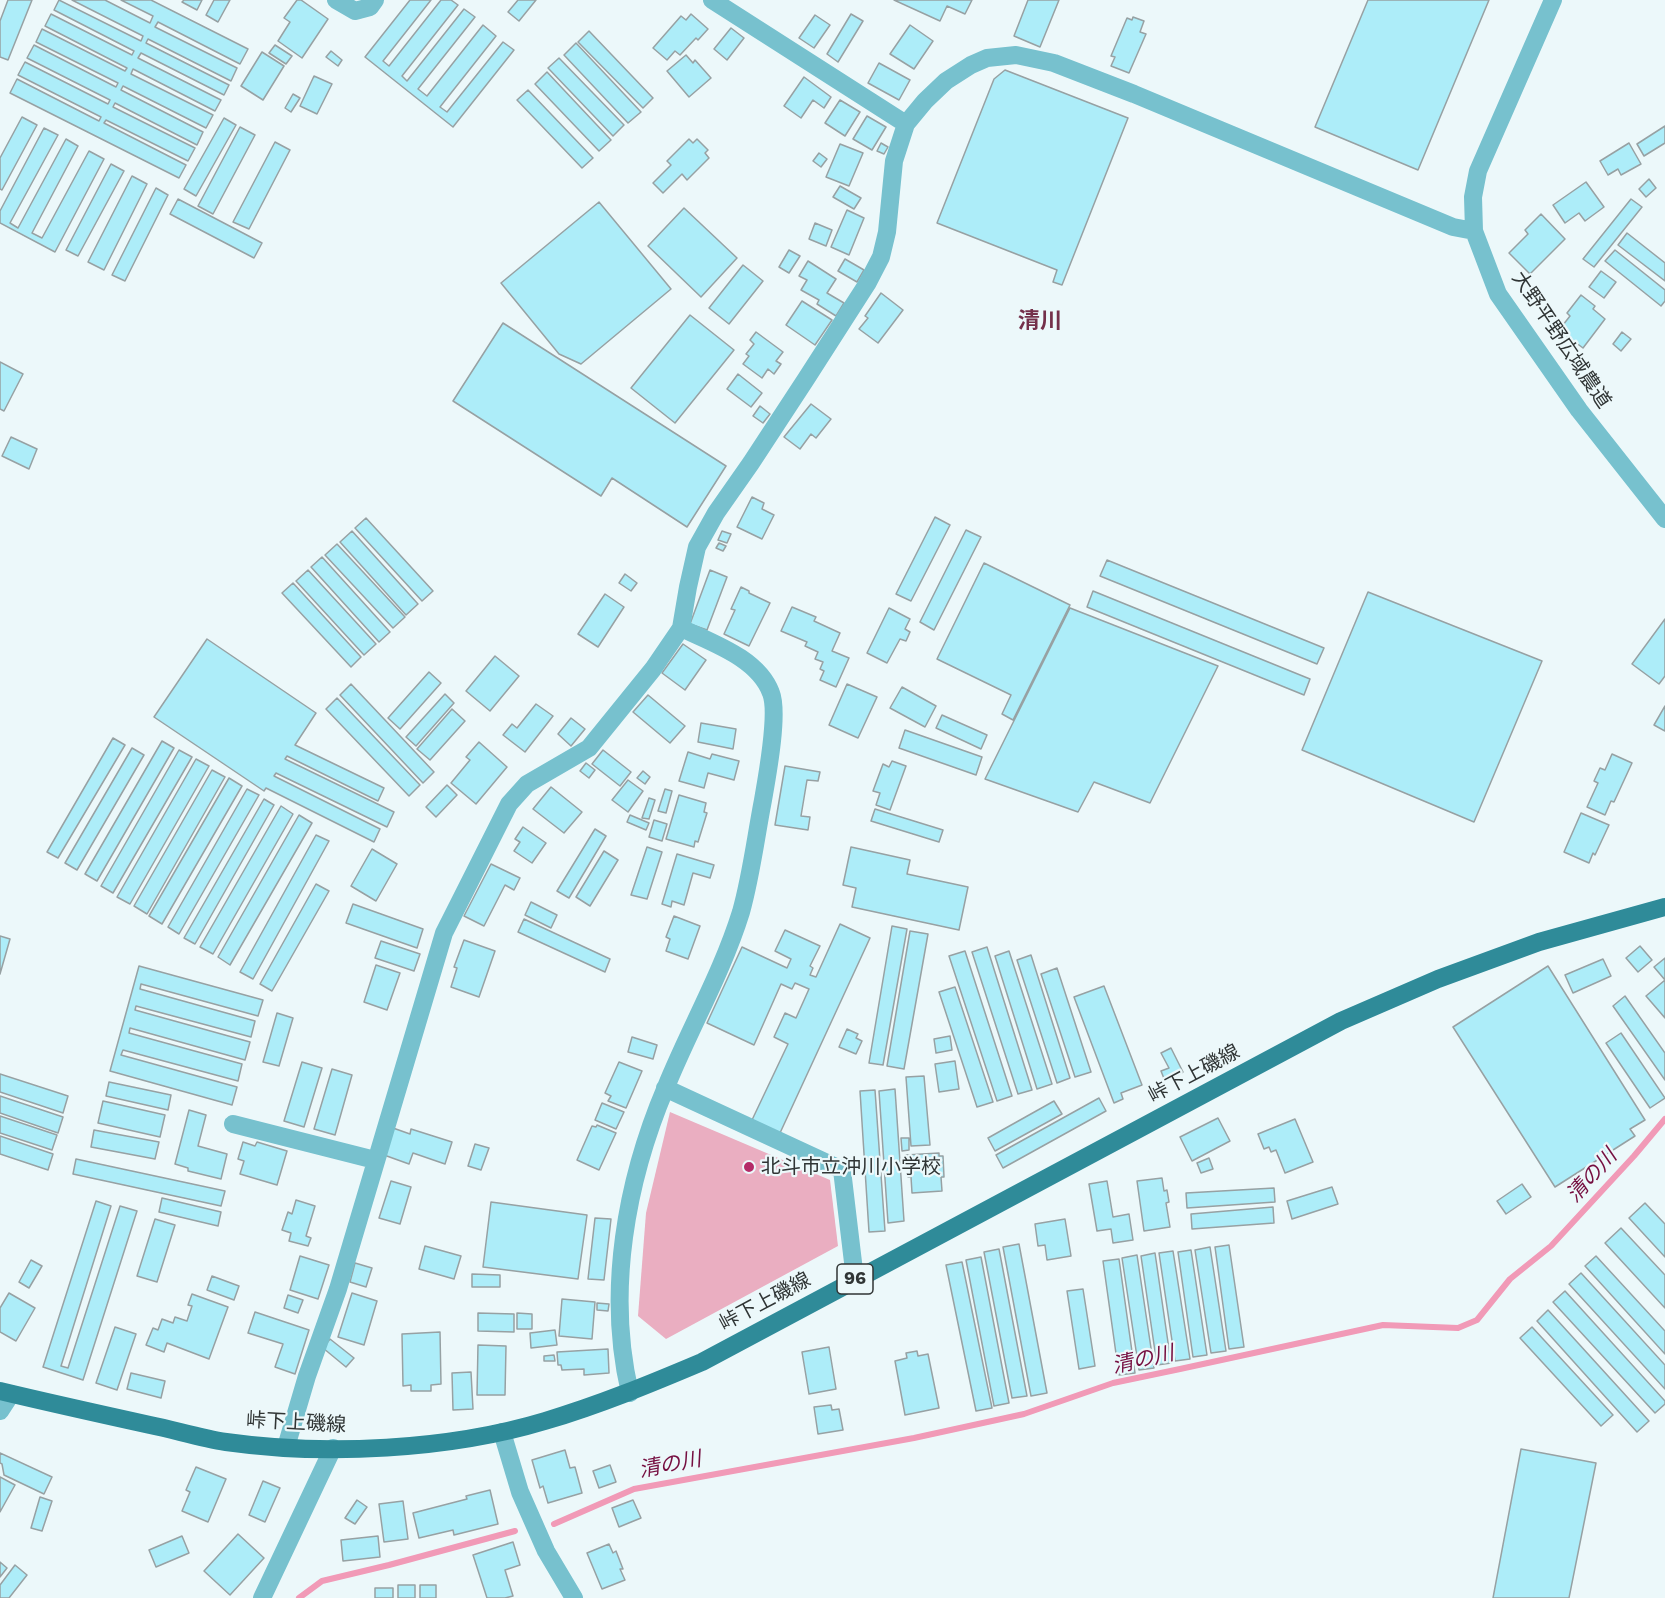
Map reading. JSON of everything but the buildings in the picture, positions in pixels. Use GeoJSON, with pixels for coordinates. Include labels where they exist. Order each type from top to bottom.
{"type":"FeatureCollection","features":[{"type":"Feature","properties":{"kind":"main road","name":"峠下上磯線"},"geometry":{"type":"LineString","coordinates":[[5,1392],[225,1442],[286,1447],[424,1445],[502,1432],[544,1422],[630,1393],[702,1362],[1341,1021],[1438,979],[1539,942],[1665,907]]}},
{"type":"Feature","properties":{"kind":"street"},"geometry":{"type":"LineString","coordinates":[[336,0],[355,11],[370,7],[375,0]]}},
{"type":"Feature","properties":{"kind":"street"},"geometry":{"type":"LineString","coordinates":[[712,0],[906,124]]}},
{"type":"Feature","properties":{"kind":"street","name":"大野平野広域農道"},"geometry":{"type":"LineString","coordinates":[[1553,0],[1478,171],[1473,197],[1474,231],[1498,294],[1579,410],[1665,519]]}},
{"type":"Feature","properties":{"kind":"street"},"geometry":{"type":"LineString","coordinates":[[286,1447],[307,1376],[338,1289],[444,933],[509,804],[527,783],[589,748],[653,669],[681,628],[697,547],[716,513],[867,284],[881,257],[887,232],[894,161],[906,124],[925,101],[946,81],[970,65],[987,58],[1016,56],[1054,63],[1453,227],[1474,231]]}},
{"type":"Feature","properties":{"kind":"street"},"geometry":{"type":"LineString","coordinates":[[630,1393],[624,1366],[621,1309],[622,1264],[627,1217],[639,1164],[665,1088],[710,993],[741,911],[767,778],[773,725],[772,694],[762,676],[745,661],[681,628]]}},
{"type":"Feature","properties":{"kind":"street"},"geometry":{"type":"LineString","coordinates":[[665,1088],[842,1170],[855,1279]]}},
{"type":"Feature","properties":{"kind":"street"},"geometry":{"type":"LineString","coordinates":[[233,1124],[375,1160]]}},
{"type":"Feature","properties":{"kind":"street"},"geometry":{"type":"LineString","coordinates":[[0,1411],[5,1392]]}},
{"type":"Feature","properties":{"kind":"street"},"geometry":{"type":"LineString","coordinates":[[502,1432],[520,1492],[546,1551],[574,1598]]}},
{"type":"Feature","properties":{"kind":"street"},"geometry":{"type":"LineString","coordinates":[[262,1598],[333,1448]]}},
{"type":"Feature","properties":{"kind":"shaded area"},"geometry":{"type":"Polygon","coordinates":[[[670,1112],[830,1180],[838,1246],[666,1339],[638,1316],[646,1213],[670,1112]]]}},
{"type":"Feature","properties":{"kind":"waterway","name":"清の川"},"geometry":{"type":"LineString","coordinates":[[554,1524],[634,1489],[914,1438],[1024,1414],[1113,1383],[1383,1325],[1458,1328],[1477,1320],[1510,1279],[1551,1246],[1665,1119]]}},
{"type":"Feature","properties":{"kind":"waterway","name":"清の川"},"geometry":{"type":"LineString","coordinates":[[299,1598],[322,1581],[515,1531]]}},
{"type":"Feature","properties":{"kind":"place","name":"北斗市立沖川小学校"},"geometry":{"type":"Point","coordinates":[749,1167]}},
{"type":"Feature","properties":{"kind":"district","name":"清川"},"geometry":{"type":"Point","coordinates":[1040,322]}}]}
